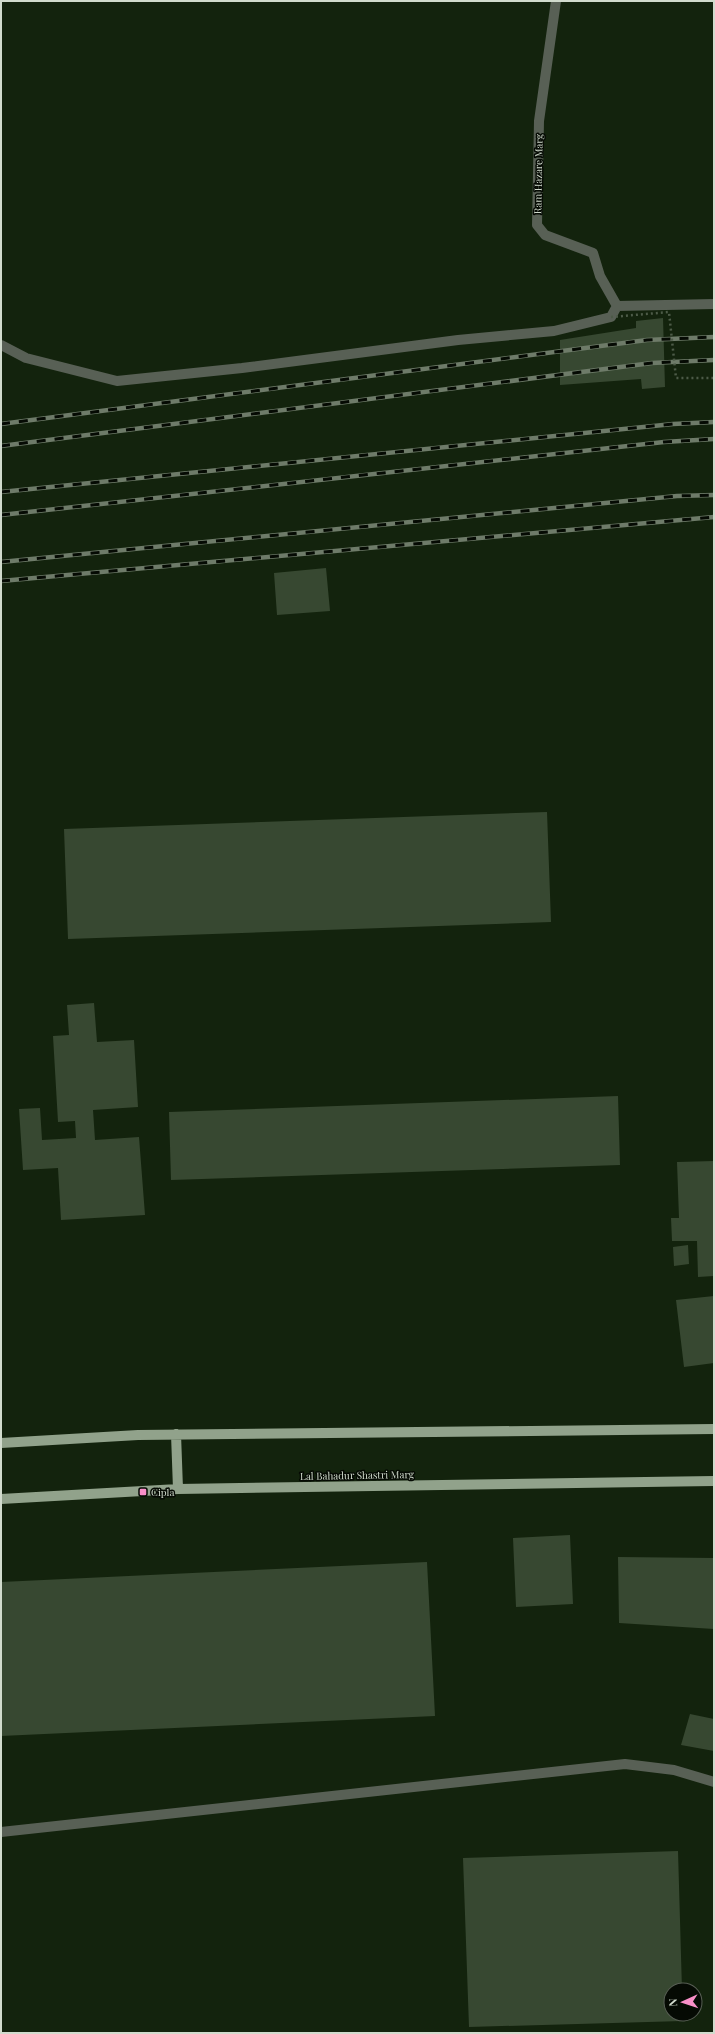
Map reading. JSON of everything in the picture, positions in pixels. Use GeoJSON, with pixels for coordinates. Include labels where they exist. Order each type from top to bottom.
{"type":"FeatureCollection","features":[{"type":"Feature","properties":{"kind":"main road"},"geometry":{"type":"LineString","coordinates":[[1,1443],[176,1434],[714,1429]]}},
{"type":"Feature","properties":{"kind":"main road"},"geometry":{"type":"LineString","coordinates":[[176,1434],[178,1490]]}},
{"type":"Feature","properties":{"kind":"main road","name":"Lal Bahadur Shastri Marg"},"geometry":{"type":"LineString","coordinates":[[1,1499],[178,1490],[714,1481]]}},
{"type":"Feature","properties":{"kind":"street","name":"Ram Hazare Marg"},"geometry":{"type":"LineString","coordinates":[[556,1],[539,121],[537,224],[545,235],[592,253],[600,276],[617,306]]}},
{"type":"Feature","properties":{"kind":"street"},"geometry":{"type":"LineString","coordinates":[[1,345],[26,358],[117,381],[242,368],[458,340],[554,331],[612,317],[617,306],[714,304]]}},
{"type":"Feature","properties":{"kind":"street"},"geometry":{"type":"LineString","coordinates":[[1,1832],[625,1764],[674,1770],[714,1782]]}},
{"type":"Feature","properties":{"kind":"path"},"geometry":{"type":"LineString","coordinates":[[612,317],[669,312],[676,378],[714,378]]}},
{"type":"Feature","properties":{"kind":"building"},"geometry":{"type":"Polygon","coordinates":[[[663,318],[665,387],[642,389],[641,379],[560,385],[560,340],[636,328],[636,321],[663,318]]]}},
{"type":"Feature","properties":{"kind":"building"},"geometry":{"type":"Polygon","coordinates":[[[326,568],[330,611],[277,615],[274,573],[326,568]]]}},
{"type":"Feature","properties":{"kind":"building"},"geometry":{"type":"Polygon","coordinates":[[[547,812],[551,922],[68,939],[64,829],[547,812]]]}},
{"type":"Feature","properties":{"kind":"building"},"geometry":{"type":"Polygon","coordinates":[[[94,1003],[97,1042],[134,1040],[138,1107],[93,1110],[95,1140],[139,1137],[145,1215],[61,1220],[58,1168],[23,1170],[19,1109],[40,1108],[42,1140],[76,1138],[75,1121],[58,1122],[53,1036],[69,1035],[67,1005],[94,1003]]]}},
{"type":"Feature","properties":{"kind":"building"},"geometry":{"type":"Polygon","coordinates":[[[618,1096],[620,1165],[171,1180],[169,1112],[618,1096]]]}},
{"type":"Feature","properties":{"kind":"building"},"geometry":{"type":"Polygon","coordinates":[[[714,1161],[714,1276],[698,1277],[697,1241],[672,1241],[671,1218],[679,1218],[677,1162],[714,1161]]]}},
{"type":"Feature","properties":{"kind":"building"},"geometry":{"type":"Polygon","coordinates":[[[688,1245],[689,1264],[674,1266],[673,1247],[688,1245]]]}},
{"type":"Feature","properties":{"kind":"building"},"geometry":{"type":"Polygon","coordinates":[[[714,1296],[714,1363],[684,1367],[676,1300],[714,1296]]]}},
{"type":"Feature","properties":{"kind":"building"},"geometry":{"type":"Polygon","coordinates":[[[570,1535],[573,1604],[516,1607],[513,1538],[570,1535]]]}},
{"type":"Feature","properties":{"kind":"building"},"geometry":{"type":"Polygon","coordinates":[[[618,1557],[714,1558],[714,1629],[619,1623],[618,1557]]]}},
{"type":"Feature","properties":{"kind":"building"},"geometry":{"type":"Polygon","coordinates":[[[427,1562],[435,1716],[1,1736],[1,1582],[427,1562]]]}},
{"type":"Feature","properties":{"kind":"building"},"geometry":{"type":"Polygon","coordinates":[[[690,1714],[714,1719],[714,1751],[681,1745],[690,1714]]]}},
{"type":"Feature","properties":{"kind":"building"},"geometry":{"type":"Polygon","coordinates":[[[678,1851],[682,1982],[663,1982],[663,2022],[469,2027],[463,1858],[678,1851]]]}},
{"type":"Feature","properties":{"kind":"railway"},"geometry":{"type":"LineString","coordinates":[[1,424],[647,340],[714,337]]}},
{"type":"Feature","properties":{"kind":"railway"},"geometry":{"type":"LineString","coordinates":[[1,446],[652,363],[714,360]]}},
{"type":"Feature","properties":{"kind":"railway"},"geometry":{"type":"LineString","coordinates":[[1,492],[673,424],[714,422]]}},
{"type":"Feature","properties":{"kind":"railway"},"geometry":{"type":"LineString","coordinates":[[1,515],[664,442],[714,439]]}},
{"type":"Feature","properties":{"kind":"railway"},"geometry":{"type":"LineString","coordinates":[[1,562],[677,496],[714,495]]}},
{"type":"Feature","properties":{"kind":"railway"},"geometry":{"type":"LineString","coordinates":[[1,581],[714,517]]}},
{"type":"Feature","properties":{"kind":"place","name":"Cipla"},"geometry":{"type":"Point","coordinates":[143,1492]}}]}
